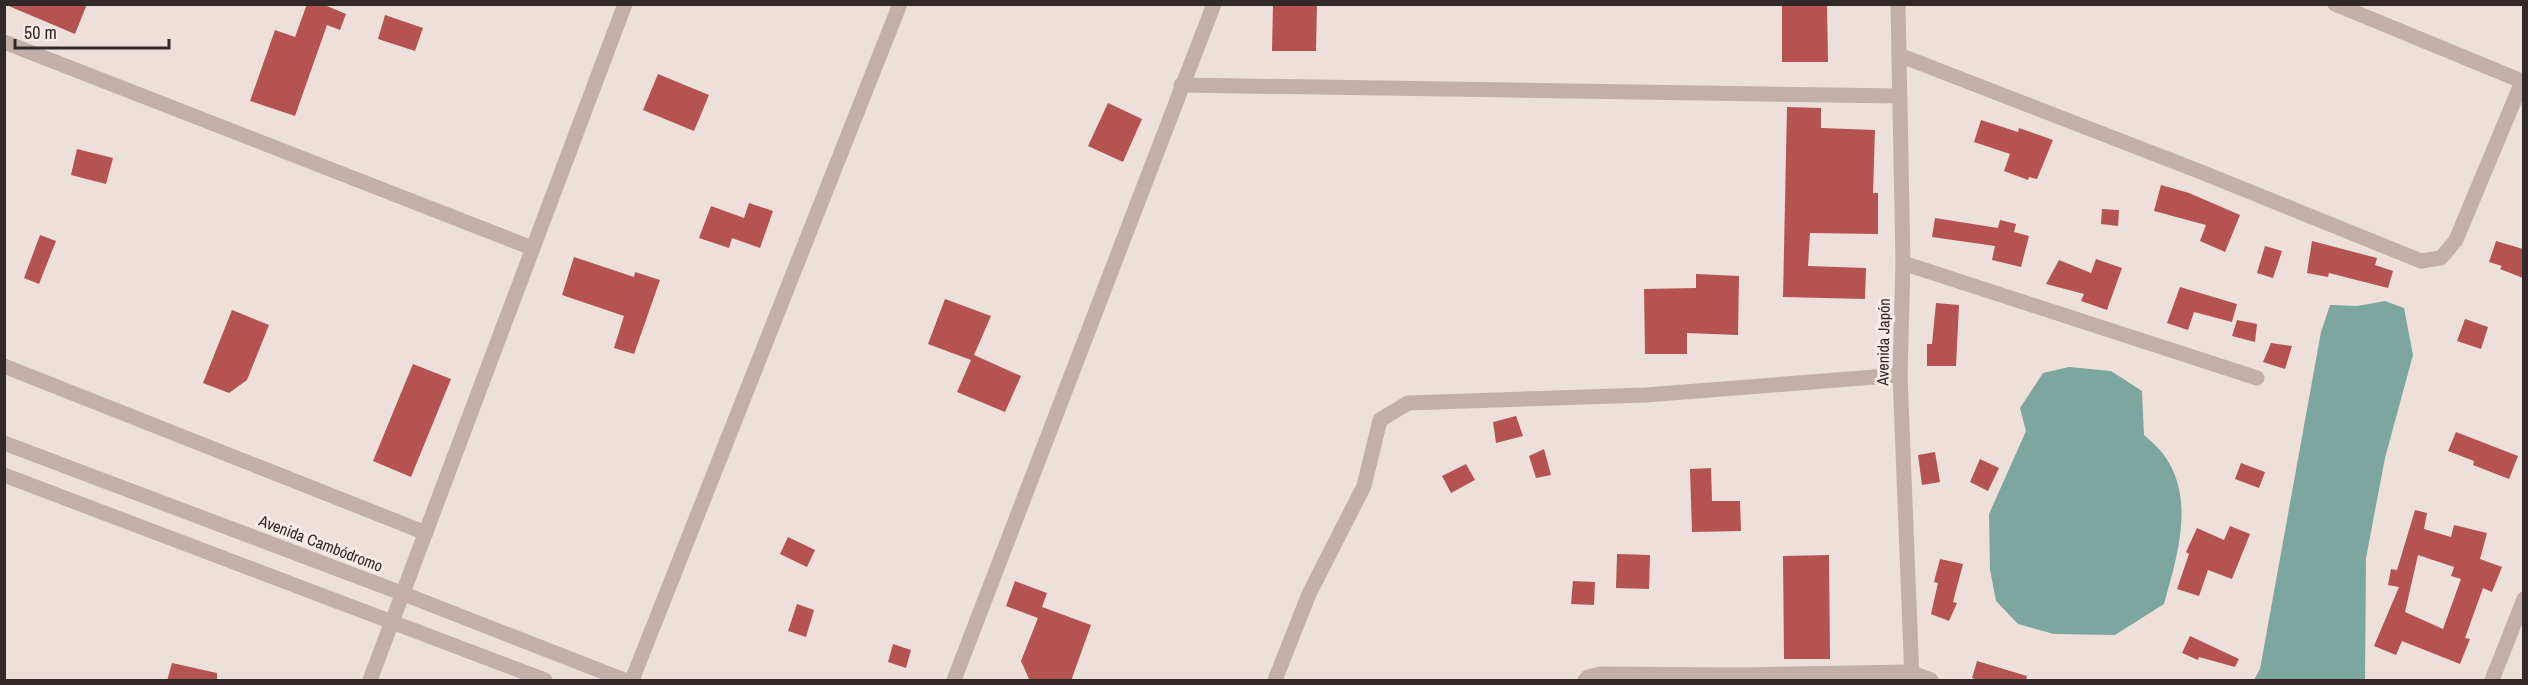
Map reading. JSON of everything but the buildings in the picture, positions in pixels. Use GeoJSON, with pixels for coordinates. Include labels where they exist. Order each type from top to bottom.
{"type":"FeatureCollection","features":[{"type":"Feature","properties":{"kind":"street"},"geometry":{"type":"LineString","coordinates":[[370,681],[625,4]]}},
{"type":"Feature","properties":{"kind":"street"},"geometry":{"type":"LineString","coordinates":[[632,681],[900,4]]}},
{"type":"Feature","properties":{"kind":"street"},"geometry":{"type":"LineString","coordinates":[[954,681],[1214,4]]}},
{"type":"Feature","properties":{"kind":"street","name":"Avenida Japón"},"geometry":{"type":"LineString","coordinates":[[1898,4],[1903,263],[1900,375],[1911,676]]}},
{"type":"Feature","properties":{"kind":"street"},"geometry":{"type":"LineString","coordinates":[[1899,55],[2421,261],[2441,258],[2456,240],[2523,82],[2335,4]]}},
{"type":"Feature","properties":{"kind":"street"},"geometry":{"type":"LineString","coordinates":[[4,42],[532,248]]}},
{"type":"Feature","properties":{"kind":"street"},"geometry":{"type":"LineString","coordinates":[[1181,86],[1899,96]]}},
{"type":"Feature","properties":{"kind":"street"},"geometry":{"type":"LineString","coordinates":[[1903,263],[2257,378]]}},
{"type":"Feature","properties":{"kind":"street"},"geometry":{"type":"LineString","coordinates":[[4,366],[426,533]]}},
{"type":"Feature","properties":{"kind":"street"},"geometry":{"type":"LineString","coordinates":[[1275,681],[1309,594],[1364,486],[1380,420],[1408,403],[1646,395],[1900,375]]}},
{"type":"Feature","properties":{"kind":"street","name":"Avenida Cambódromo"},"geometry":{"type":"LineString","coordinates":[[4,443],[404,594],[624,681]]}},
{"type":"Feature","properties":{"kind":"street"},"geometry":{"type":"LineString","coordinates":[[4,475],[545,681]]}},
{"type":"Feature","properties":{"kind":"street"},"geometry":{"type":"LineString","coordinates":[[2492,681],[2520,618],[2523,599]]}},
{"type":"Feature","properties":{"kind":"street"},"geometry":{"type":"LineString","coordinates":[[1586,681],[1588,677],[1600,674],[1911,676],[1931,681]]}},
{"type":"Feature","properties":{"kind":"water"},"geometry":{"type":"Polygon","coordinates":[[[2385,301],[2404,308],[2413,355],[2385,458],[2366,558],[2365,680],[2254,680],[2260,669],[2321,332],[2330,305],[2357,306],[2385,301]]]}},
{"type":"Feature","properties":{"kind":"water"},"geometry":{"type":"Polygon","coordinates":[[[2069,367],[2111,371],[2142,391],[2144,435],[2164,455],[2174,472],[2179,490],[2181,528],[2164,604],[2115,635],[2054,634],[2018,624],[1996,601],[1990,570],[1989,514],[2026,431],[2020,408],[2043,373],[2069,367]]]}}]}
